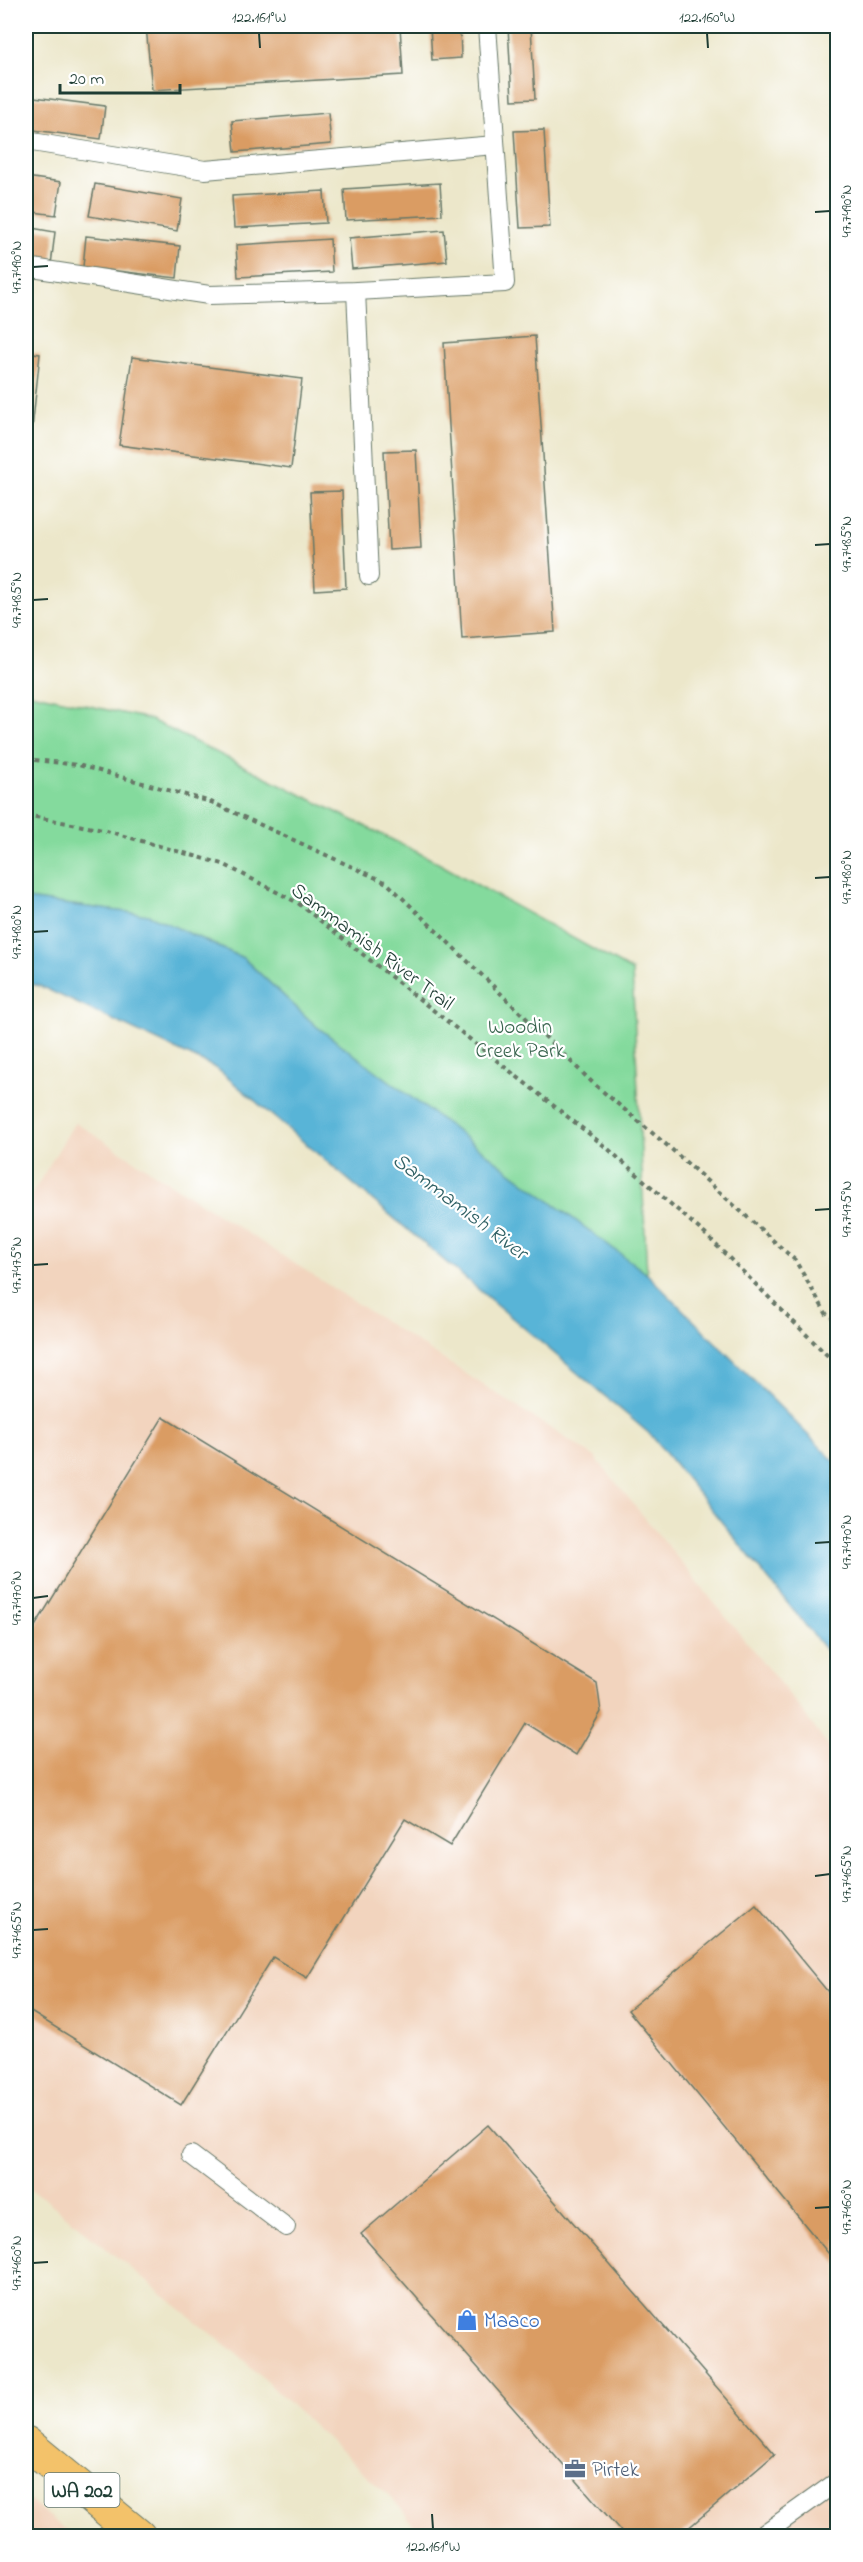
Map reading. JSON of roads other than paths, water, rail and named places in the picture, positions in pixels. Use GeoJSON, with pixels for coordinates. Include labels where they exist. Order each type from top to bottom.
{"type":"FeatureCollection","features":[{"type":"Feature","properties":{"kind":"main road","name":"WA 202"},"geometry":{"type":"LineString","coordinates":[[26,2443],[139,2536]]}},
{"type":"Feature","properties":{"kind":"lane"},"geometry":{"type":"LineString","coordinates":[[26,267],[209,294],[356,291],[505,283],[487,26]]}},
{"type":"Feature","properties":{"kind":"lane"},"geometry":{"type":"LineString","coordinates":[[26,141],[206,170],[495,145]]}},
{"type":"Feature","properties":{"kind":"lane"},"geometry":{"type":"LineString","coordinates":[[356,291],[369,576]]}},
{"type":"Feature","properties":{"kind":"lane"},"geometry":{"type":"LineString","coordinates":[[191,2155],[286,2227]]}},
{"type":"Feature","properties":{"kind":"lane"},"geometry":{"type":"LineString","coordinates":[[761,2536],[837,2481]]}},
{"type":"Feature","properties":{"kind":"water","name":"Sammamish River"},"geometry":{"type":"Polygon","coordinates":[[[26,899],[149,915],[243,958],[316,1026],[647,1274],[837,1464],[837,1664],[651,1435],[216,1068],[40,986],[26,983],[26,899]]]}},
{"type":"Feature","properties":{"kind":"place","name":"Maaco"},"geometry":{"type":"Point","coordinates":[467,2320]}},
{"type":"Feature","properties":{"kind":"place","name":"Pirtek"},"geometry":{"type":"Point","coordinates":[575,2469]}},
{"type":"Feature","properties":{"kind":"park label","name":"Woodin Creek Park"},"geometry":{"type":"Point","coordinates":[520,1038]}}]}
